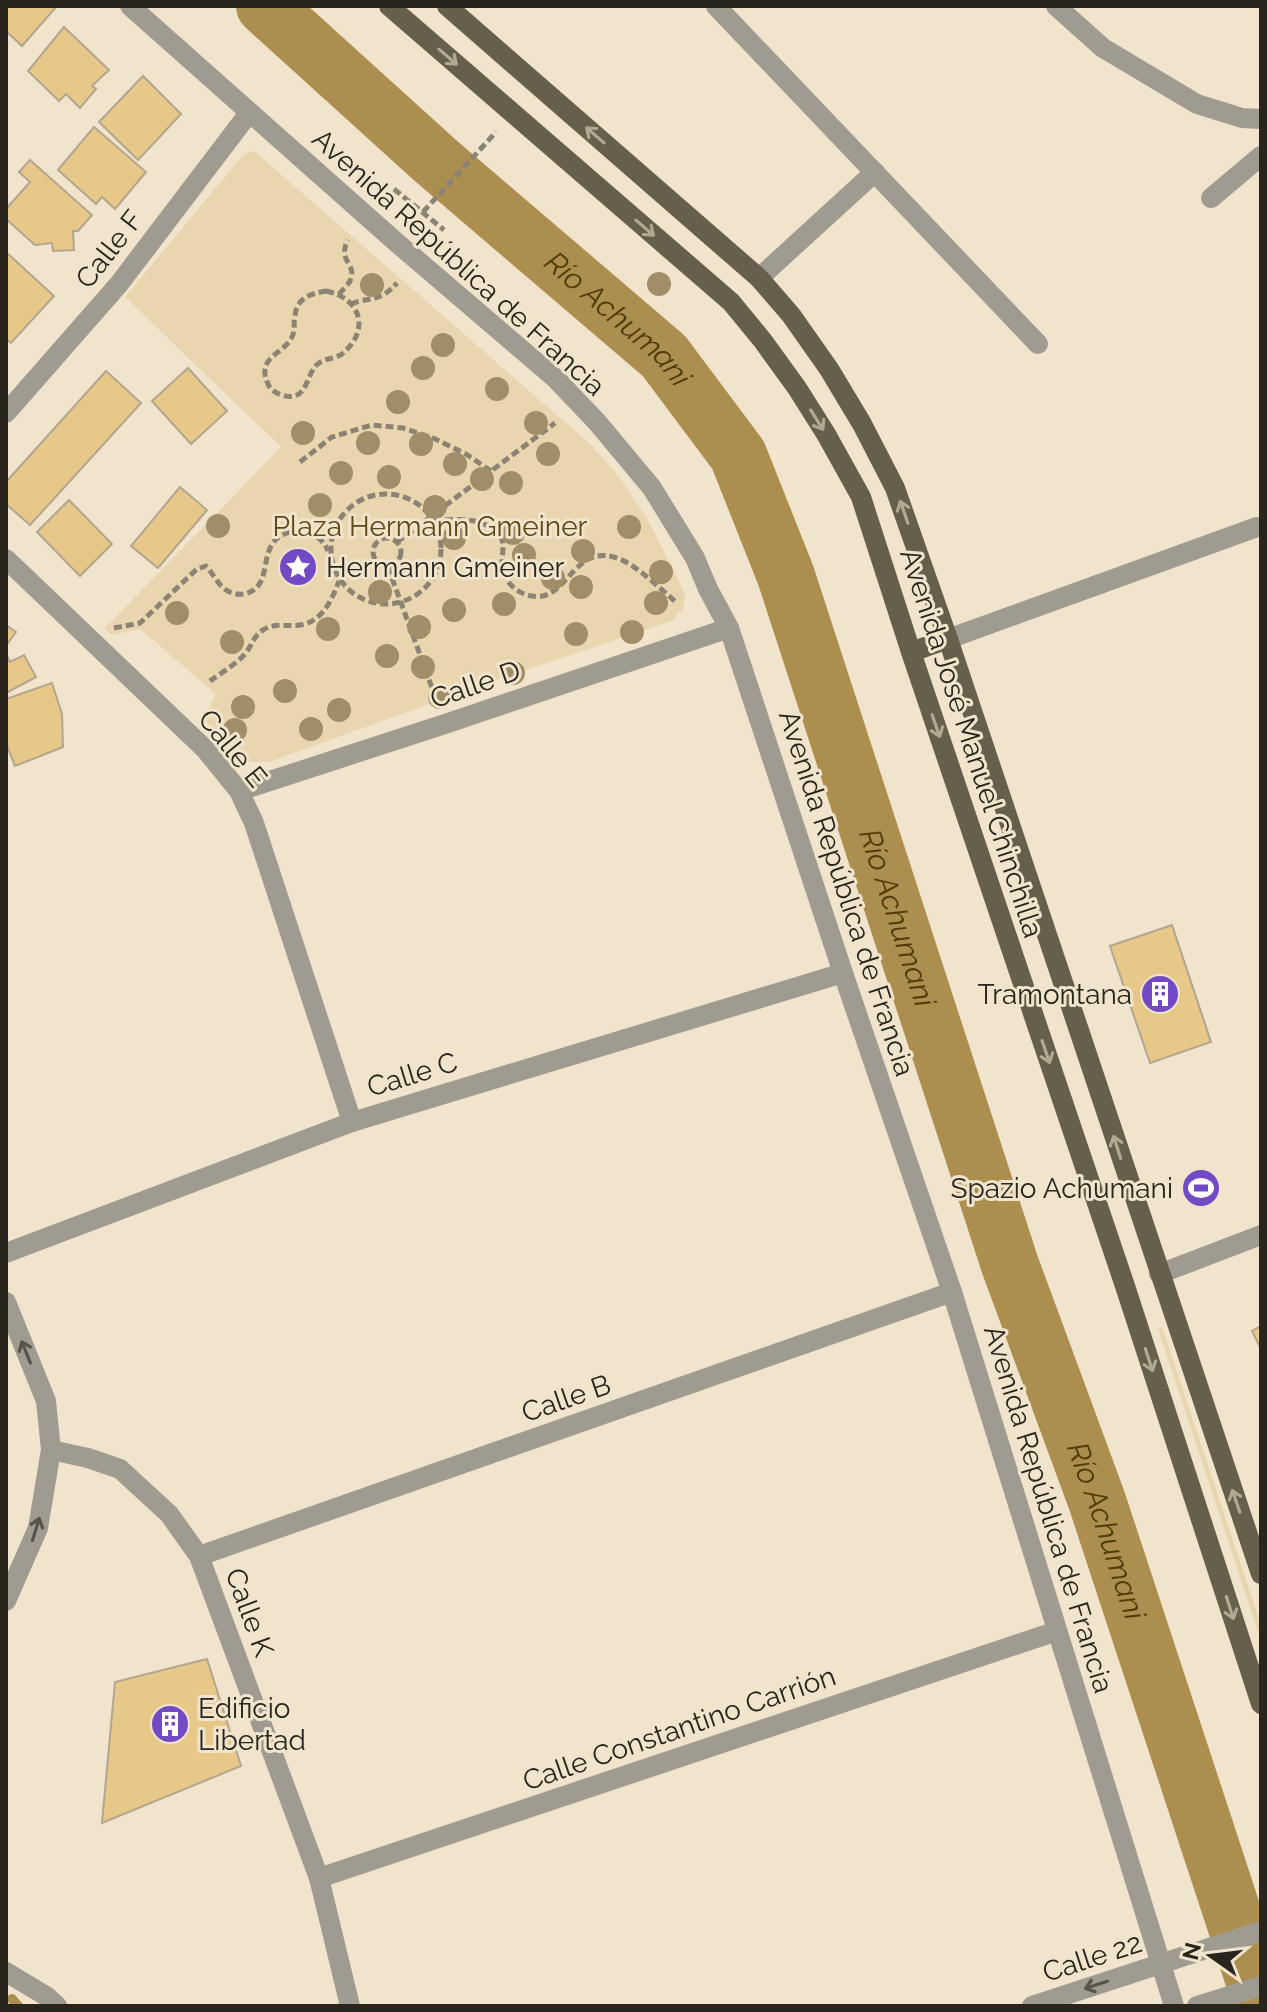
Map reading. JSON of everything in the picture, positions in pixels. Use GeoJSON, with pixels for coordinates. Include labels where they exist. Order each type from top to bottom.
{"type":"FeatureCollection","features":[{"type":"Feature","properties":{"kind":"main road","name":"Avenida José Manuel Chinchilla"},"geometry":{"type":"LineString","coordinates":[[389,6],[731,302],[797,388],[861,497],[1261,1704]]}},
{"type":"Feature","properties":{"kind":"main road","name":"Avenida José Manuel Chinchilla"},"geometry":{"type":"LineString","coordinates":[[447,6],[759,278],[791,315],[829,369],[889,475],[948,639],[1261,1574]]}},
{"type":"Feature","properties":{"kind":"main road"},"geometry":{"type":"LineString","coordinates":[[731,302],[759,278]]}},
{"type":"Feature","properties":{"kind":"main road"},"geometry":{"type":"LineString","coordinates":[[911,652],[948,639]]}},
{"type":"Feature","properties":{"kind":"main road"},"geometry":{"type":"LineString","coordinates":[[1125,1286],[1159,1274]]}},
{"type":"Feature","properties":{"kind":"street","name":"Avenida República de Francia"},"geometry":{"type":"LineString","coordinates":[[130,6],[556,379],[652,488],[695,558],[729,628],[952,1292],[1174,2006]]}},
{"type":"Feature","properties":{"kind":"street"},"geometry":{"type":"LineString","coordinates":[[716,6],[1038,344]]}},
{"type":"Feature","properties":{"kind":"street"},"geometry":{"type":"LineString","coordinates":[[1056,6],[1103,48],[1197,104],[1242,118],[1261,119]]}},
{"type":"Feature","properties":{"kind":"street","name":"Calle F"},"geometry":{"type":"LineString","coordinates":[[6,413],[119,284],[249,113]]}},
{"type":"Feature","properties":{"kind":"street"},"geometry":{"type":"LineString","coordinates":[[1211,198],[1261,156]]}},
{"type":"Feature","properties":{"kind":"street"},"geometry":{"type":"LineString","coordinates":[[759,278],[875,172]]}},
{"type":"Feature","properties":{"kind":"street"},"geometry":{"type":"LineString","coordinates":[[948,639],[1257,527]]}},
{"type":"Feature","properties":{"kind":"street","name":"Calle E"},"geometry":{"type":"LineString","coordinates":[[6,559],[205,749],[239,791],[254,823],[352,1122]]}},
{"type":"Feature","properties":{"kind":"street","name":"Calle D"},"geometry":{"type":"LineString","coordinates":[[239,791],[729,628]]}},
{"type":"Feature","properties":{"kind":"street","name":"Calle C"},"geometry":{"type":"LineString","coordinates":[[6,1253],[352,1122],[843,973]]}},
{"type":"Feature","properties":{"kind":"street"},"geometry":{"type":"LineString","coordinates":[[1159,1274],[1261,1235]]}},
{"type":"Feature","properties":{"kind":"street","name":"Calle B"},"geometry":{"type":"LineString","coordinates":[[199,1556],[952,1292]]}},
{"type":"Feature","properties":{"kind":"street"},"geometry":{"type":"LineString","coordinates":[[6,1302],[46,1401],[51,1450],[38,1528],[6,1601]]}},
{"type":"Feature","properties":{"kind":"street","name":"Calle K"},"geometry":{"type":"LineString","coordinates":[[51,1450],[120,1469],[169,1514],[199,1556],[319,1878],[350,2006]]}},
{"type":"Feature","properties":{"kind":"street","name":"Calle Constantino Carrión"},"geometry":{"type":"LineString","coordinates":[[319,1878],[1057,1631]]}},
{"type":"Feature","properties":{"kind":"street","name":"Calle 22"},"geometry":{"type":"LineString","coordinates":[[1032,2006],[1261,1931]]}},
{"type":"Feature","properties":{"kind":"street"},"geometry":{"type":"LineString","coordinates":[[6,1972],[57,2006]]}},
{"type":"Feature","properties":{"kind":"street"},"geometry":{"type":"LineString","coordinates":[[1202,2005],[1261,1986]]}},
{"type":"Feature","properties":{"kind":"path"},"geometry":{"type":"LineString","coordinates":[[425,210],[499,128]]}},
{"type":"Feature","properties":{"kind":"path"},"geometry":{"type":"LineString","coordinates":[[394,189],[425,210],[444,230]]}},
{"type":"Feature","properties":{"kind":"path"},"geometry":{"type":"LineString","coordinates":[[339,294],[351,280],[352,271],[344,256],[348,240]]}},
{"type":"Feature","properties":{"kind":"path"},"geometry":{"type":"LineString","coordinates":[[351,304],[381,297],[397,283]]}},
{"type":"Feature","properties":{"kind":"path"},"geometry":{"type":"LineString","coordinates":[[326,291],[339,294],[359,316],[360,328],[342,353],[315,366],[305,389],[295,396],[283,396],[271,389],[265,368],[271,356],[288,344],[294,334],[298,306],[308,295],[326,291]]}},
{"type":"Feature","properties":{"kind":"path"},"geometry":{"type":"LineString","coordinates":[[397,542],[555,423]]}},
{"type":"Feature","properties":{"kind":"path"},"geometry":{"type":"LineString","coordinates":[[300,462],[332,437],[372,425],[403,428],[433,438],[466,454],[491,471]]}},
{"type":"Feature","properties":{"kind":"path"},"geometry":{"type":"LineString","coordinates":[[110,629],[140,623],[197,569],[206,566],[226,590],[235,594],[248,593],[263,578],[271,543],[280,535],[294,531],[318,537],[325,543],[334,569],[340,581],[351,594],[366,602],[383,605],[401,603],[416,597],[429,585],[441,553],[440,536],[432,518],[419,504],[403,496],[384,494],[366,497],[350,506],[338,520],[331,537],[330,556]]}},
{"type":"Feature","properties":{"kind":"path"},"geometry":{"type":"LineString","coordinates":[[432,518],[488,525],[502,537],[505,547],[502,565],[506,578],[516,591],[535,597],[550,594],[584,561],[594,556],[608,555],[636,569],[676,602]]}},
{"type":"Feature","properties":{"kind":"path"},"geometry":{"type":"LineString","coordinates":[[384,538],[397,542],[401,550],[400,559],[388,567],[383,567],[373,557],[374,547],[384,538]]}},
{"type":"Feature","properties":{"kind":"path"},"geometry":{"type":"LineString","coordinates":[[388,567],[435,696]]}},
{"type":"Feature","properties":{"kind":"path"},"geometry":{"type":"LineString","coordinates":[[210,681],[246,652],[252,640],[264,630],[277,624],[300,625],[314,620],[332,599],[340,581]]}},
{"type":"Feature","properties":{"kind":"green space","name":"Plaza Hermann Gmeiner"},"geometry":{"type":"Polygon","coordinates":[[[254,151],[589,443],[618,475],[648,520],[685,593],[683,609],[671,621],[504,677],[269,762],[251,762],[203,719],[216,694],[140,629],[112,635],[104,629],[281,447],[125,297],[244,154],[254,151]]]}},
{"type":"Feature","properties":{"kind":"green space"},"geometry":{"type":"Polygon","coordinates":[[[1162,1327],[1261,1625],[1261,1641],[1158,1328],[1162,1327]]]}},
{"type":"Feature","properties":{"kind":"building"},"geometry":{"type":"Polygon","coordinates":[[[6,6],[57,6],[22,46],[6,31],[6,6]]]}},
{"type":"Feature","properties":{"kind":"building"},"geometry":{"type":"Polygon","coordinates":[[[64,27],[109,70],[92,86],[96,89],[80,108],[66,94],[59,101],[28,71],[64,27]]]}},
{"type":"Feature","properties":{"kind":"building"},"geometry":{"type":"Polygon","coordinates":[[[143,76],[181,114],[138,160],[99,122],[143,76]]]}},
{"type":"Feature","properties":{"kind":"building"},"geometry":{"type":"Polygon","coordinates":[[[94,127],[146,172],[115,209],[102,197],[96,204],[58,170],[94,127]]]}},
{"type":"Feature","properties":{"kind":"building"},"geometry":{"type":"Polygon","coordinates":[[[30,160],[92,215],[78,231],[73,231],[74,250],[53,251],[52,243],[35,245],[6,219],[6,209],[30,182],[19,172],[30,160]]]}},
{"type":"Feature","properties":{"kind":"building"},"geometry":{"type":"Polygon","coordinates":[[[6,252],[54,296],[11,343],[6,339],[6,252]]]}},
{"type":"Feature","properties":{"kind":"building"},"geometry":{"type":"Polygon","coordinates":[[[188,368],[227,411],[191,444],[152,401],[188,368]]]}},
{"type":"Feature","properties":{"kind":"building"},"geometry":{"type":"Polygon","coordinates":[[[106,371],[141,403],[30,525],[6,504],[6,482],[106,371]]]}},
{"type":"Feature","properties":{"kind":"building"},"geometry":{"type":"Polygon","coordinates":[[[180,487],[207,510],[158,568],[131,546],[180,487]]]}},
{"type":"Feature","properties":{"kind":"building"},"geometry":{"type":"Polygon","coordinates":[[[69,500],[112,544],[80,576],[37,532],[69,500]]]}},
{"type":"Feature","properties":{"kind":"building"},"geometry":{"type":"Polygon","coordinates":[[[6,625],[16,632],[6,646],[6,625]]]}},
{"type":"Feature","properties":{"kind":"building"},"geometry":{"type":"Polygon","coordinates":[[[6,654],[10,662],[24,655],[36,677],[6,693],[6,654]]]}},
{"type":"Feature","properties":{"kind":"building"},"geometry":{"type":"Polygon","coordinates":[[[52,683],[62,714],[63,747],[15,766],[6,743],[6,699],[52,683]]]}},
{"type":"Feature","properties":{"kind":"building","name":"Tramontana"},"geometry":{"type":"Polygon","coordinates":[[[1172,925],[1211,1042],[1150,1063],[1110,946],[1172,925]]]}},
{"type":"Feature","properties":{"kind":"building"},"geometry":{"type":"Polygon","coordinates":[[[1261,1326],[1261,1349],[1252,1331],[1261,1326]]]}},
{"type":"Feature","properties":{"kind":"building","name":"Edificio Libertad"},"geometry":{"type":"Polygon","coordinates":[[[207,1659],[241,1766],[102,1823],[115,1682],[207,1659]]]}},
{"type":"Feature","properties":{"kind":"waterway","name":"Río Achumani"},"geometry":{"type":"LineString","coordinates":[[265,6],[436,161],[664,356],[738,455],[786,576],[1010,1265],[1097,1501],[1261,2000]]}},
{"type":"Feature","properties":{"kind":"waterway"},"geometry":{"type":"LineString","coordinates":[[12,1999],[18,2006]]}},
{"type":"Feature","properties":{"kind":"place","name":"Hermann Gmeiner"},"geometry":{"type":"Point","coordinates":[298,567]}},
{"type":"Feature","properties":{"kind":"place","name":"Tramontana"},"geometry":{"type":"Point","coordinates":[1160,994]}},
{"type":"Feature","properties":{"kind":"place","name":"Spazio Achumani"},"geometry":{"type":"Point","coordinates":[1201,1188]}},
{"type":"Feature","properties":{"kind":"place","name":"Edificio Libertad"},"geometry":{"type":"Point","coordinates":[170,1724]}}]}
